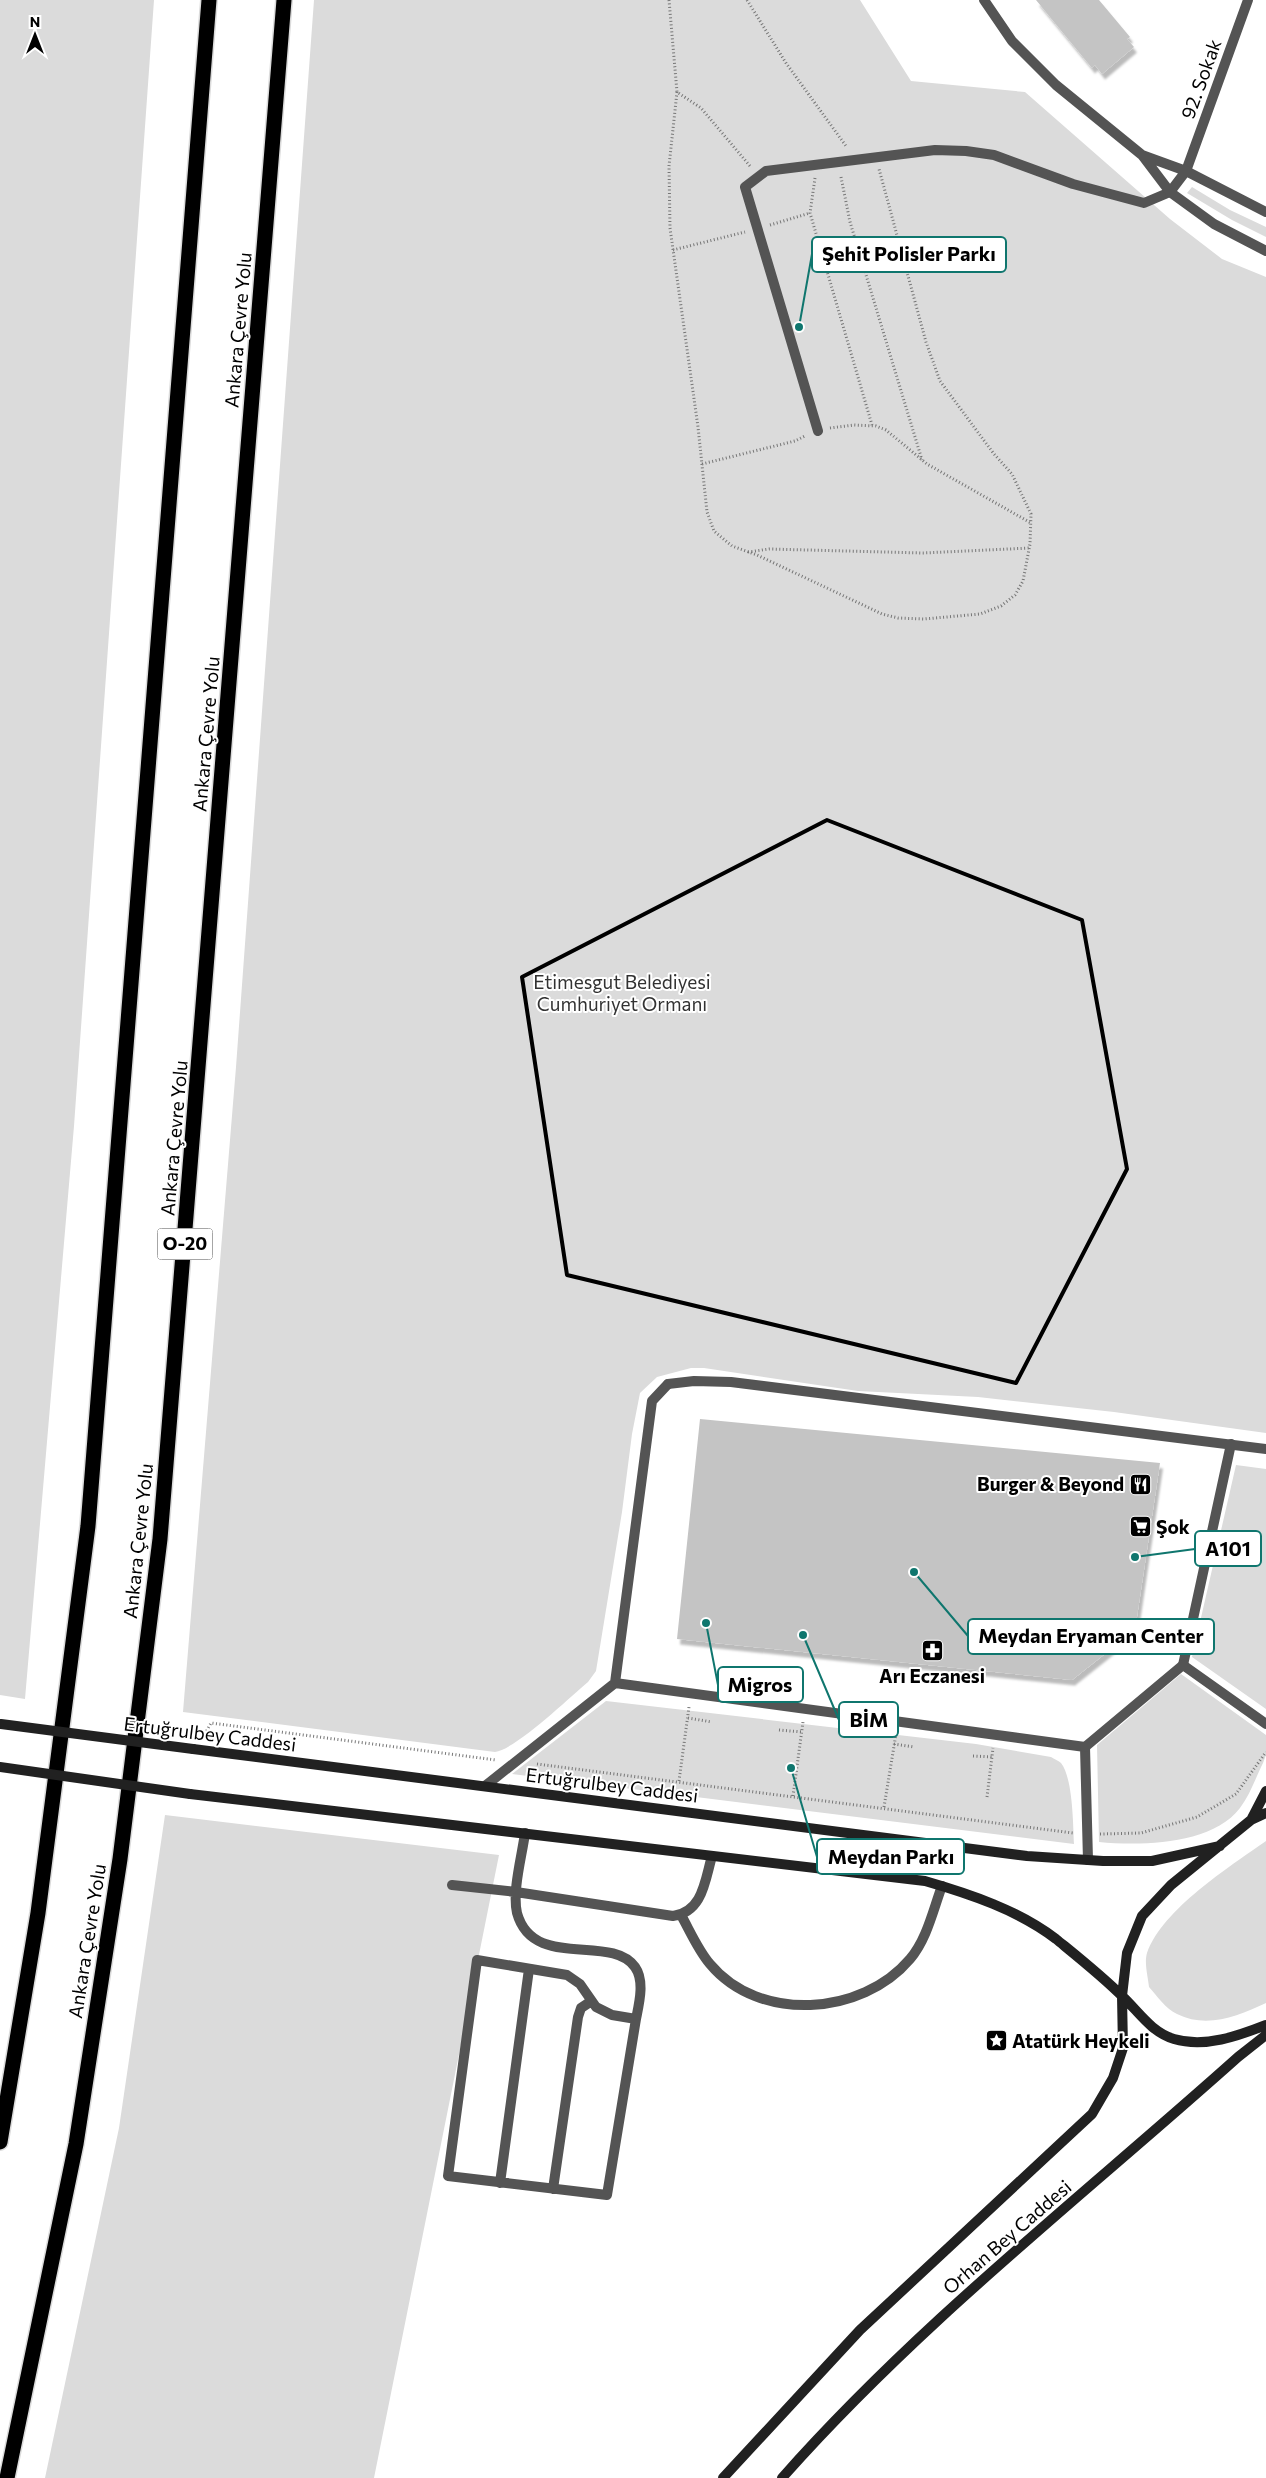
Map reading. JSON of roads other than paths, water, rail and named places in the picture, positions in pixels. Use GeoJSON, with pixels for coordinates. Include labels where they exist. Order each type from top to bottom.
{"type":"FeatureCollection","features":[{"type":"Feature","properties":{"kind":"highway"},"geometry":{"type":"LineString","coordinates":[[0,2142],[38,1913],[88,1526],[209,0]]}},
{"type":"Feature","properties":{"kind":"highway","name":"Ankara Çevre Yolu"},"geometry":{"type":"LineString","coordinates":[[7,2478],[76,2144],[120,1859],[160,1540],[284,0]]}},
{"type":"Feature","properties":{"kind":"main road","name":"Ertuğrulbey Caddesi"},"geometry":{"type":"LineString","coordinates":[[1,1724],[1027,1856],[1088,1860],[1152,1861],[1220,1846]]}},
{"type":"Feature","properties":{"kind":"main road"},"geometry":{"type":"LineString","coordinates":[[0,1767],[190,1794],[925,1881],[995,1905],[1054,1938],[1122,1996],[1151,2027],[1175,2039],[1214,2042],[1266,2025]]}},
{"type":"Feature","properties":{"kind":"main road"},"geometry":{"type":"LineString","coordinates":[[1251,1820],[1266,1791]]}},
{"type":"Feature","properties":{"kind":"main road"},"geometry":{"type":"LineString","coordinates":[[1251,1820],[1266,1813]]}},
{"type":"Feature","properties":{"kind":"main road","name":"Orhan Bey Caddesi"},"geometry":{"type":"LineString","coordinates":[[723,2478],[860,2330],[1092,2114],[1114,2078],[1123,2048],[1122,1996],[1127,1953],[1142,1916],[1171,1885],[1251,1820]]}},
{"type":"Feature","properties":{"kind":"main road","name":"Orhan Bey Caddesi"},"geometry":{"type":"LineString","coordinates":[[782,2478],[812,2443],[916,2340],[1238,2057],[1266,2035]]}},
{"type":"Feature","properties":{"kind":"street"},"geometry":{"type":"LineString","coordinates":[[984,0],[1012,41],[1056,85],[1142,155],[1170,192],[1214,224],[1266,250]]}},
{"type":"Feature","properties":{"kind":"street","name":"92. Sokak"},"geometry":{"type":"LineString","coordinates":[[1170,192],[1186,170],[1248,0]]}},
{"type":"Feature","properties":{"kind":"street"},"geometry":{"type":"LineString","coordinates":[[818,431],[745,187],[758,175],[766,170],[838,161],[935,150],[966,151],[994,155],[1073,184],[1144,203],[1170,192]]}},
{"type":"Feature","properties":{"kind":"street"},"geometry":{"type":"LineString","coordinates":[[1142,155],[1186,170],[1266,212]]}},
{"type":"Feature","properties":{"kind":"street"},"geometry":{"type":"LineString","coordinates":[[486,1786],[615,1683],[652,1401],[668,1384],[694,1380],[731,1382],[1266,1449]]}},
{"type":"Feature","properties":{"kind":"street"},"geometry":{"type":"LineString","coordinates":[[615,1683],[1085,1747],[1183,1665],[1231,1444]]}},
{"type":"Feature","properties":{"kind":"street"},"geometry":{"type":"LineString","coordinates":[[1183,1665],[1266,1724]]}},
{"type":"Feature","properties":{"kind":"street"},"geometry":{"type":"LineString","coordinates":[[1085,1747],[1088,1860]]}},
{"type":"Feature","properties":{"kind":"street"},"geometry":{"type":"LineString","coordinates":[[525,1833],[516,1892],[520,1922],[534,1940],[554,1946],[614,1955],[635,1967],[640,1986],[636,2020],[607,2195],[448,2176],[476,1960],[567,1974],[574,1978],[584,1989],[590,2002],[603,2012],[636,2020]]}},
{"type":"Feature","properties":{"kind":"street"},"geometry":{"type":"LineString","coordinates":[[452,1885],[516,1892],[666,1915],[681,1915],[694,1908],[699,1902],[712,1856]]}},
{"type":"Feature","properties":{"kind":"street"},"geometry":{"type":"LineString","coordinates":[[681,1915],[709,1964],[737,1986],[769,2001],[812,2005],[832,2003],[876,1988],[900,1970],[920,1946],[942,1886]]}},
{"type":"Feature","properties":{"kind":"street"},"geometry":{"type":"LineString","coordinates":[[500,2183],[530,1969]]}},
{"type":"Feature","properties":{"kind":"street"},"geometry":{"type":"LineString","coordinates":[[553,2189],[579,2012],[590,2002]]}},
{"type":"Feature","properties":{"kind":"place","name":"Şehit Polisler Parkı"},"geometry":{"type":"Point","coordinates":[799,327]}},
{"type":"Feature","properties":{"kind":"place","name":"Burger & Beyond"},"geometry":{"type":"Point","coordinates":[1140,1484]}},
{"type":"Feature","properties":{"kind":"place","name":"Şok"},"geometry":{"type":"Point","coordinates":[1140,1527]}},
{"type":"Feature","properties":{"kind":"place","name":"A101"},"geometry":{"type":"Point","coordinates":[1135,1557]}},
{"type":"Feature","properties":{"kind":"place","name":"Meydan Eryaman Center"},"geometry":{"type":"Point","coordinates":[914,1572]}},
{"type":"Feature","properties":{"kind":"place","name":"Migros"},"geometry":{"type":"Point","coordinates":[706,1623]}},
{"type":"Feature","properties":{"kind":"place","name":"BİM"},"geometry":{"type":"Point","coordinates":[803,1635]}},
{"type":"Feature","properties":{"kind":"place","name":"Arı Eczanesi"},"geometry":{"type":"Point","coordinates":[932,1650]}},
{"type":"Feature","properties":{"kind":"place","name":"Meydan Parkı"},"geometry":{"type":"Point","coordinates":[791,1768]}},
{"type":"Feature","properties":{"kind":"place","name":"Atatürk Heykeli"},"geometry":{"type":"Point","coordinates":[996,2041]}},
{"type":"Feature","properties":{"kind":"park label","name":"Etimesgut Belediyesi Cumhuriyet Ormanı"},"geometry":{"type":"Point","coordinates":[622,993]}}]}
